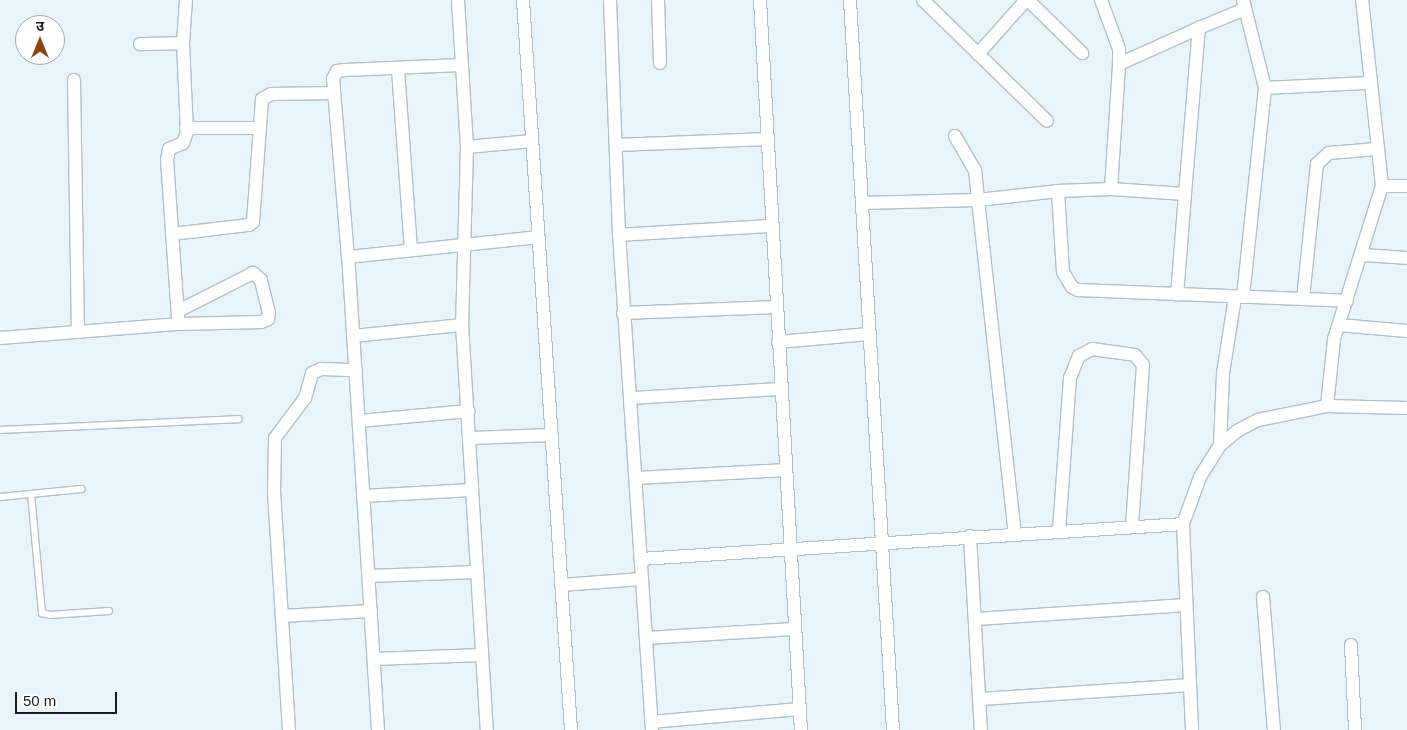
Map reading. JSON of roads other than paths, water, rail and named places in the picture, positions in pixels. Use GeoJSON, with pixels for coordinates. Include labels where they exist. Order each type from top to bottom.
{"type":"FeatureCollection","features":[{"type":"Feature","properties":{"kind":"street"},"geometry":{"type":"LineString","coordinates":[[178,318],[168,153],[173,146],[183,143],[186,128],[184,43],[186,0]]}},
{"type":"Feature","properties":{"kind":"street"},"geometry":{"type":"LineString","coordinates":[[458,0],[467,148],[462,325],[469,411],[487,730]]}},
{"type":"Feature","properties":{"kind":"street"},"geometry":{"type":"LineString","coordinates":[[522,0],[571,730]]}},
{"type":"Feature","properties":{"kind":"street"},"geometry":{"type":"LineString","coordinates":[[610,0],[623,313],[632,398],[651,726],[800,709]]}},
{"type":"Feature","properties":{"kind":"street"},"geometry":{"type":"LineString","coordinates":[[658,0],[660,63]]}},
{"type":"Feature","properties":{"kind":"street"},"geometry":{"type":"LineString","coordinates":[[760,0],[789,548],[801,730]]}},
{"type":"Feature","properties":{"kind":"street"},"geometry":{"type":"LineString","coordinates":[[850,0],[893,730]]}},
{"type":"Feature","properties":{"kind":"street"},"geometry":{"type":"LineString","coordinates":[[922,0],[1047,121]]}},
{"type":"Feature","properties":{"kind":"street"},"geometry":{"type":"LineString","coordinates":[[978,54],[1027,0],[1082,53]]}},
{"type":"Feature","properties":{"kind":"street"},"geometry":{"type":"LineString","coordinates":[[1101,0],[1119,49],[1111,189]]}},
{"type":"Feature","properties":{"kind":"street"},"geometry":{"type":"LineString","coordinates":[[1326,406],[1330,354],[1362,256],[1382,186],[1369,83],[1362,0]]}},
{"type":"Feature","properties":{"kind":"street"},"geometry":{"type":"LineString","coordinates":[[1119,64],[1199,28],[1244,4],[1265,88],[1239,297],[1223,373],[1220,445]]}},
{"type":"Feature","properties":{"kind":"street"},"geometry":{"type":"LineString","coordinates":[[1177,295],[1199,28]]}},
{"type":"Feature","properties":{"kind":"street"},"geometry":{"type":"LineString","coordinates":[[140,44],[184,43]]}},
{"type":"Feature","properties":{"kind":"street"},"geometry":{"type":"LineString","coordinates":[[378,730],[356,370],[333,79],[337,71],[461,65]]}},
{"type":"Feature","properties":{"kind":"street"},"geometry":{"type":"LineString","coordinates":[[398,69],[410,249]]}},
{"type":"Feature","properties":{"kind":"street"},"geometry":{"type":"LineString","coordinates":[[74,80],[78,332]]}},
{"type":"Feature","properties":{"kind":"street"},"geometry":{"type":"LineString","coordinates":[[1265,88],[1369,83]]}},
{"type":"Feature","properties":{"kind":"street"},"geometry":{"type":"LineString","coordinates":[[172,234],[248,225],[253,222],[261,103],[266,96],[334,93]]}},
{"type":"Feature","properties":{"kind":"street"},"geometry":{"type":"LineString","coordinates":[[186,128],[260,128]]}},
{"type":"Feature","properties":{"kind":"street"},"geometry":{"type":"LineString","coordinates":[[955,136],[975,170],[1015,534]]}},
{"type":"Feature","properties":{"kind":"street"},"geometry":{"type":"LineString","coordinates":[[616,144],[768,139]]}},
{"type":"Feature","properties":{"kind":"street"},"geometry":{"type":"LineString","coordinates":[[467,148],[532,141]]}},
{"type":"Feature","properties":{"kind":"street"},"geometry":{"type":"LineString","coordinates":[[1303,299],[1317,164],[1329,153],[1378,149]]}},
{"type":"Feature","properties":{"kind":"street"},"geometry":{"type":"LineString","coordinates":[[1382,186],[1407,186]]}},
{"type":"Feature","properties":{"kind":"street"},"geometry":{"type":"LineString","coordinates":[[862,203],[978,200],[1058,191],[1111,189],[1184,194]]}},
{"type":"Feature","properties":{"kind":"street"},"geometry":{"type":"LineString","coordinates":[[1058,191],[1063,272],[1072,287],[1090,292],[1347,301]]}},
{"type":"Feature","properties":{"kind":"street"},"geometry":{"type":"LineString","coordinates":[[619,235],[772,226]]}},
{"type":"Feature","properties":{"kind":"street"},"geometry":{"type":"LineString","coordinates":[[348,257],[464,242],[538,237]]}},
{"type":"Feature","properties":{"kind":"street"},"geometry":{"type":"LineString","coordinates":[[1362,256],[1407,258]]}},
{"type":"Feature","properties":{"kind":"street"},"geometry":{"type":"LineString","coordinates":[[0,338],[78,332],[178,318],[261,322],[268,319],[269,313],[261,280],[253,273],[178,318]]}},
{"type":"Feature","properties":{"kind":"street"},"geometry":{"type":"LineString","coordinates":[[623,313],[777,307]]}},
{"type":"Feature","properties":{"kind":"street"},"geometry":{"type":"LineString","coordinates":[[353,336],[462,325]]}},
{"type":"Feature","properties":{"kind":"street"},"geometry":{"type":"LineString","coordinates":[[1339,325],[1407,331]]}},
{"type":"Feature","properties":{"kind":"street"},"geometry":{"type":"LineString","coordinates":[[778,342],[870,334]]}},
{"type":"Feature","properties":{"kind":"street"},"geometry":{"type":"LineString","coordinates":[[1059,531],[1070,378],[1079,356],[1092,349],[1135,355],[1143,365],[1132,527]]}},
{"type":"Feature","properties":{"kind":"street"},"geometry":{"type":"LineString","coordinates":[[289,730],[274,492],[275,438],[305,398],[312,374],[321,369],[356,370]]}},
{"type":"Feature","properties":{"kind":"street"},"geometry":{"type":"LineString","coordinates":[[632,398],[781,389]]}},
{"type":"Feature","properties":{"kind":"street"},"geometry":{"type":"LineString","coordinates":[[1192,730],[1184,605],[1183,524],[1200,477],[1220,445],[1258,420],[1326,406],[1407,408]]}},
{"type":"Feature","properties":{"kind":"street"},"geometry":{"type":"LineString","coordinates":[[359,421],[469,411]]}},
{"type":"Feature","properties":{"kind":"street"},"geometry":{"type":"LineString","coordinates":[[470,438],[552,435]]}},
{"type":"Feature","properties":{"kind":"street"},"geometry":{"type":"LineString","coordinates":[[637,478],[785,470]]}},
{"type":"Feature","properties":{"kind":"street"},"geometry":{"type":"LineString","coordinates":[[364,496],[472,490]]}},
{"type":"Feature","properties":{"kind":"street"},"geometry":{"type":"LineString","coordinates":[[641,559],[970,536],[1183,524]]}},
{"type":"Feature","properties":{"kind":"street"},"geometry":{"type":"LineString","coordinates":[[970,536],[981,730]]}},
{"type":"Feature","properties":{"kind":"street"},"geometry":{"type":"LineString","coordinates":[[369,576],[477,572]]}},
{"type":"Feature","properties":{"kind":"street"},"geometry":{"type":"LineString","coordinates":[[561,584],[642,579]]}},
{"type":"Feature","properties":{"kind":"street"},"geometry":{"type":"LineString","coordinates":[[1263,597],[1274,730]]}},
{"type":"Feature","properties":{"kind":"street"},"geometry":{"type":"LineString","coordinates":[[975,619],[1184,605]]}},
{"type":"Feature","properties":{"kind":"street"},"geometry":{"type":"LineString","coordinates":[[282,616],[371,611]]}},
{"type":"Feature","properties":{"kind":"street"},"geometry":{"type":"LineString","coordinates":[[646,638],[794,628]]}},
{"type":"Feature","properties":{"kind":"street"},"geometry":{"type":"LineString","coordinates":[[1351,645],[1355,730]]}},
{"type":"Feature","properties":{"kind":"street"},"geometry":{"type":"LineString","coordinates":[[374,659],[482,655]]}},
{"type":"Feature","properties":{"kind":"street"},"geometry":{"type":"LineString","coordinates":[[979,699],[1189,685]]}},
{"type":"Feature","properties":{"kind":"lane"},"geometry":{"type":"LineString","coordinates":[[0,430],[239,419]]}},
{"type":"Feature","properties":{"kind":"lane"},"geometry":{"type":"LineString","coordinates":[[0,497],[82,489]]}},
{"type":"Feature","properties":{"kind":"lane"},"geometry":{"type":"LineString","coordinates":[[31,494],[42,613],[50,615],[109,611]]}}]}
